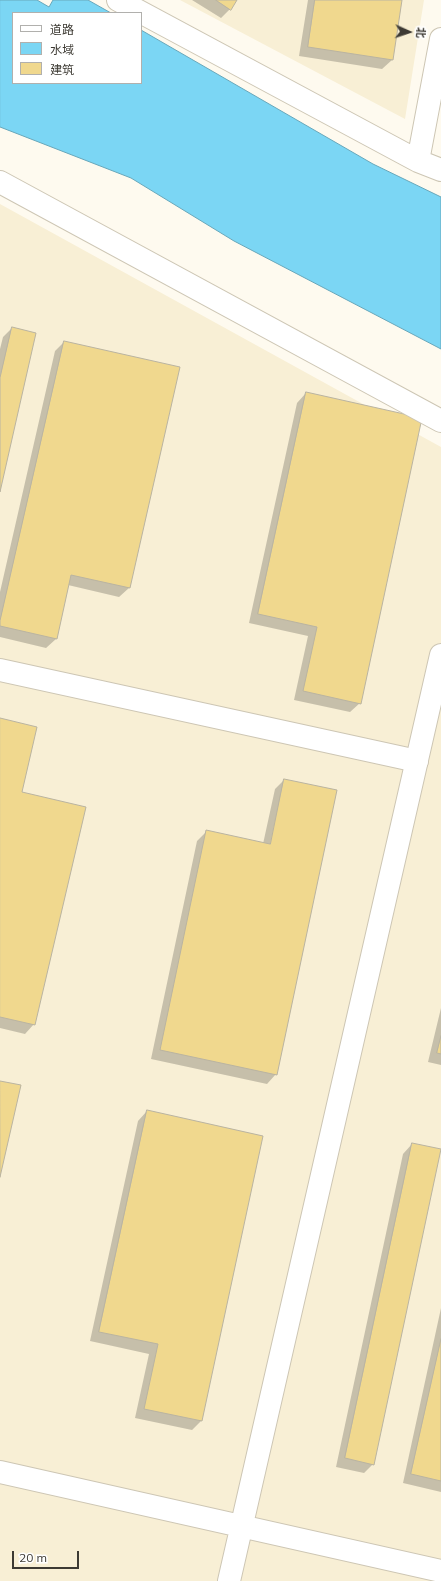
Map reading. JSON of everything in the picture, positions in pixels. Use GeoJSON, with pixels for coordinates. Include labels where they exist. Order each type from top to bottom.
{"type":"FeatureCollection","features":[{"type":"Feature","properties":{"kind":"street"},"geometry":{"type":"LineString","coordinates":[[118,0],[140,12]]}},
{"type":"Feature","properties":{"kind":"street"},"geometry":{"type":"LineString","coordinates":[[142,13],[418,161],[441,170]]}},
{"type":"Feature","properties":{"kind":"street"},"geometry":{"type":"LineString","coordinates":[[418,161],[441,39]]}},
{"type":"Feature","properties":{"kind":"street"},"geometry":{"type":"LineString","coordinates":[[0,182],[441,421]]}},
{"type":"Feature","properties":{"kind":"street"},"geometry":{"type":"LineString","coordinates":[[229,1581],[441,655]]}},
{"type":"Feature","properties":{"kind":"street"},"geometry":{"type":"LineString","coordinates":[[0,670],[417,761]]}},
{"type":"Feature","properties":{"kind":"street"},"geometry":{"type":"LineString","coordinates":[[0,1472],[441,1571]]}},
{"type":"Feature","properties":{"kind":"shaded area"},"geometry":{"type":"Polygon","coordinates":[[[180,0],[424,0],[405,119],[180,0]]]}},
{"type":"Feature","properties":{"kind":"shaded area"},"geometry":{"type":"Polygon","coordinates":[[[0,204],[441,447],[441,1581],[0,1581],[0,204]]]}},
{"type":"Feature","properties":{"kind":"water"},"geometry":{"type":"Polygon","coordinates":[[[0,0],[37,0],[49,7],[53,0],[88,0],[109,12],[12,12],[12,84],[142,84],[142,31],[373,164],[441,197],[441,349],[234,241],[131,178],[0,127],[0,0]]]}},
{"type":"Feature","properties":{"kind":"building"},"geometry":{"type":"Polygon","coordinates":[[[216,0],[237,0],[231,10],[216,0]]]}},
{"type":"Feature","properties":{"kind":"building"},"geometry":{"type":"Polygon","coordinates":[[[315,0],[402,0],[393,60],[308,47],[315,0]]]}},
{"type":"Feature","properties":{"kind":"building"},"geometry":{"type":"Polygon","coordinates":[[[12,327],[36,333],[0,492],[0,378],[12,327]]]}},
{"type":"Feature","properties":{"kind":"building"},"geometry":{"type":"Polygon","coordinates":[[[64,341],[180,367],[130,588],[71,575],[57,639],[0,626],[0,621],[64,341]]]}},
{"type":"Feature","properties":{"kind":"building"},"geometry":{"type":"Polygon","coordinates":[[[306,392],[422,418],[361,704],[303,691],[317,627],[258,614],[306,392]]]}},
{"type":"Feature","properties":{"kind":"building"},"geometry":{"type":"Polygon","coordinates":[[[0,718],[37,727],[22,792],[86,807],[35,1025],[0,1017],[0,718]]]}},
{"type":"Feature","properties":{"kind":"building"},"geometry":{"type":"Polygon","coordinates":[[[284,779],[337,790],[277,1075],[160,1050],[206,830],[270,844],[284,779]]]}},
{"type":"Feature","properties":{"kind":"building"},"geometry":{"type":"Polygon","coordinates":[[[441,1036],[441,1054],[437,1053],[441,1036]]]}},
{"type":"Feature","properties":{"kind":"building"},"geometry":{"type":"Polygon","coordinates":[[[0,1081],[21,1085],[0,1177],[0,1081]]]}},
{"type":"Feature","properties":{"kind":"building"},"geometry":{"type":"Polygon","coordinates":[[[147,1110],[263,1136],[202,1421],[144,1409],[158,1344],[99,1332],[147,1110]]]}},
{"type":"Feature","properties":{"kind":"building"},"geometry":{"type":"Polygon","coordinates":[[[412,1143],[441,1149],[374,1465],[345,1458],[412,1143]]]}},
{"type":"Feature","properties":{"kind":"building"},"geometry":{"type":"Polygon","coordinates":[[[441,1339],[441,1481],[411,1474],[441,1339]]]}}]}
